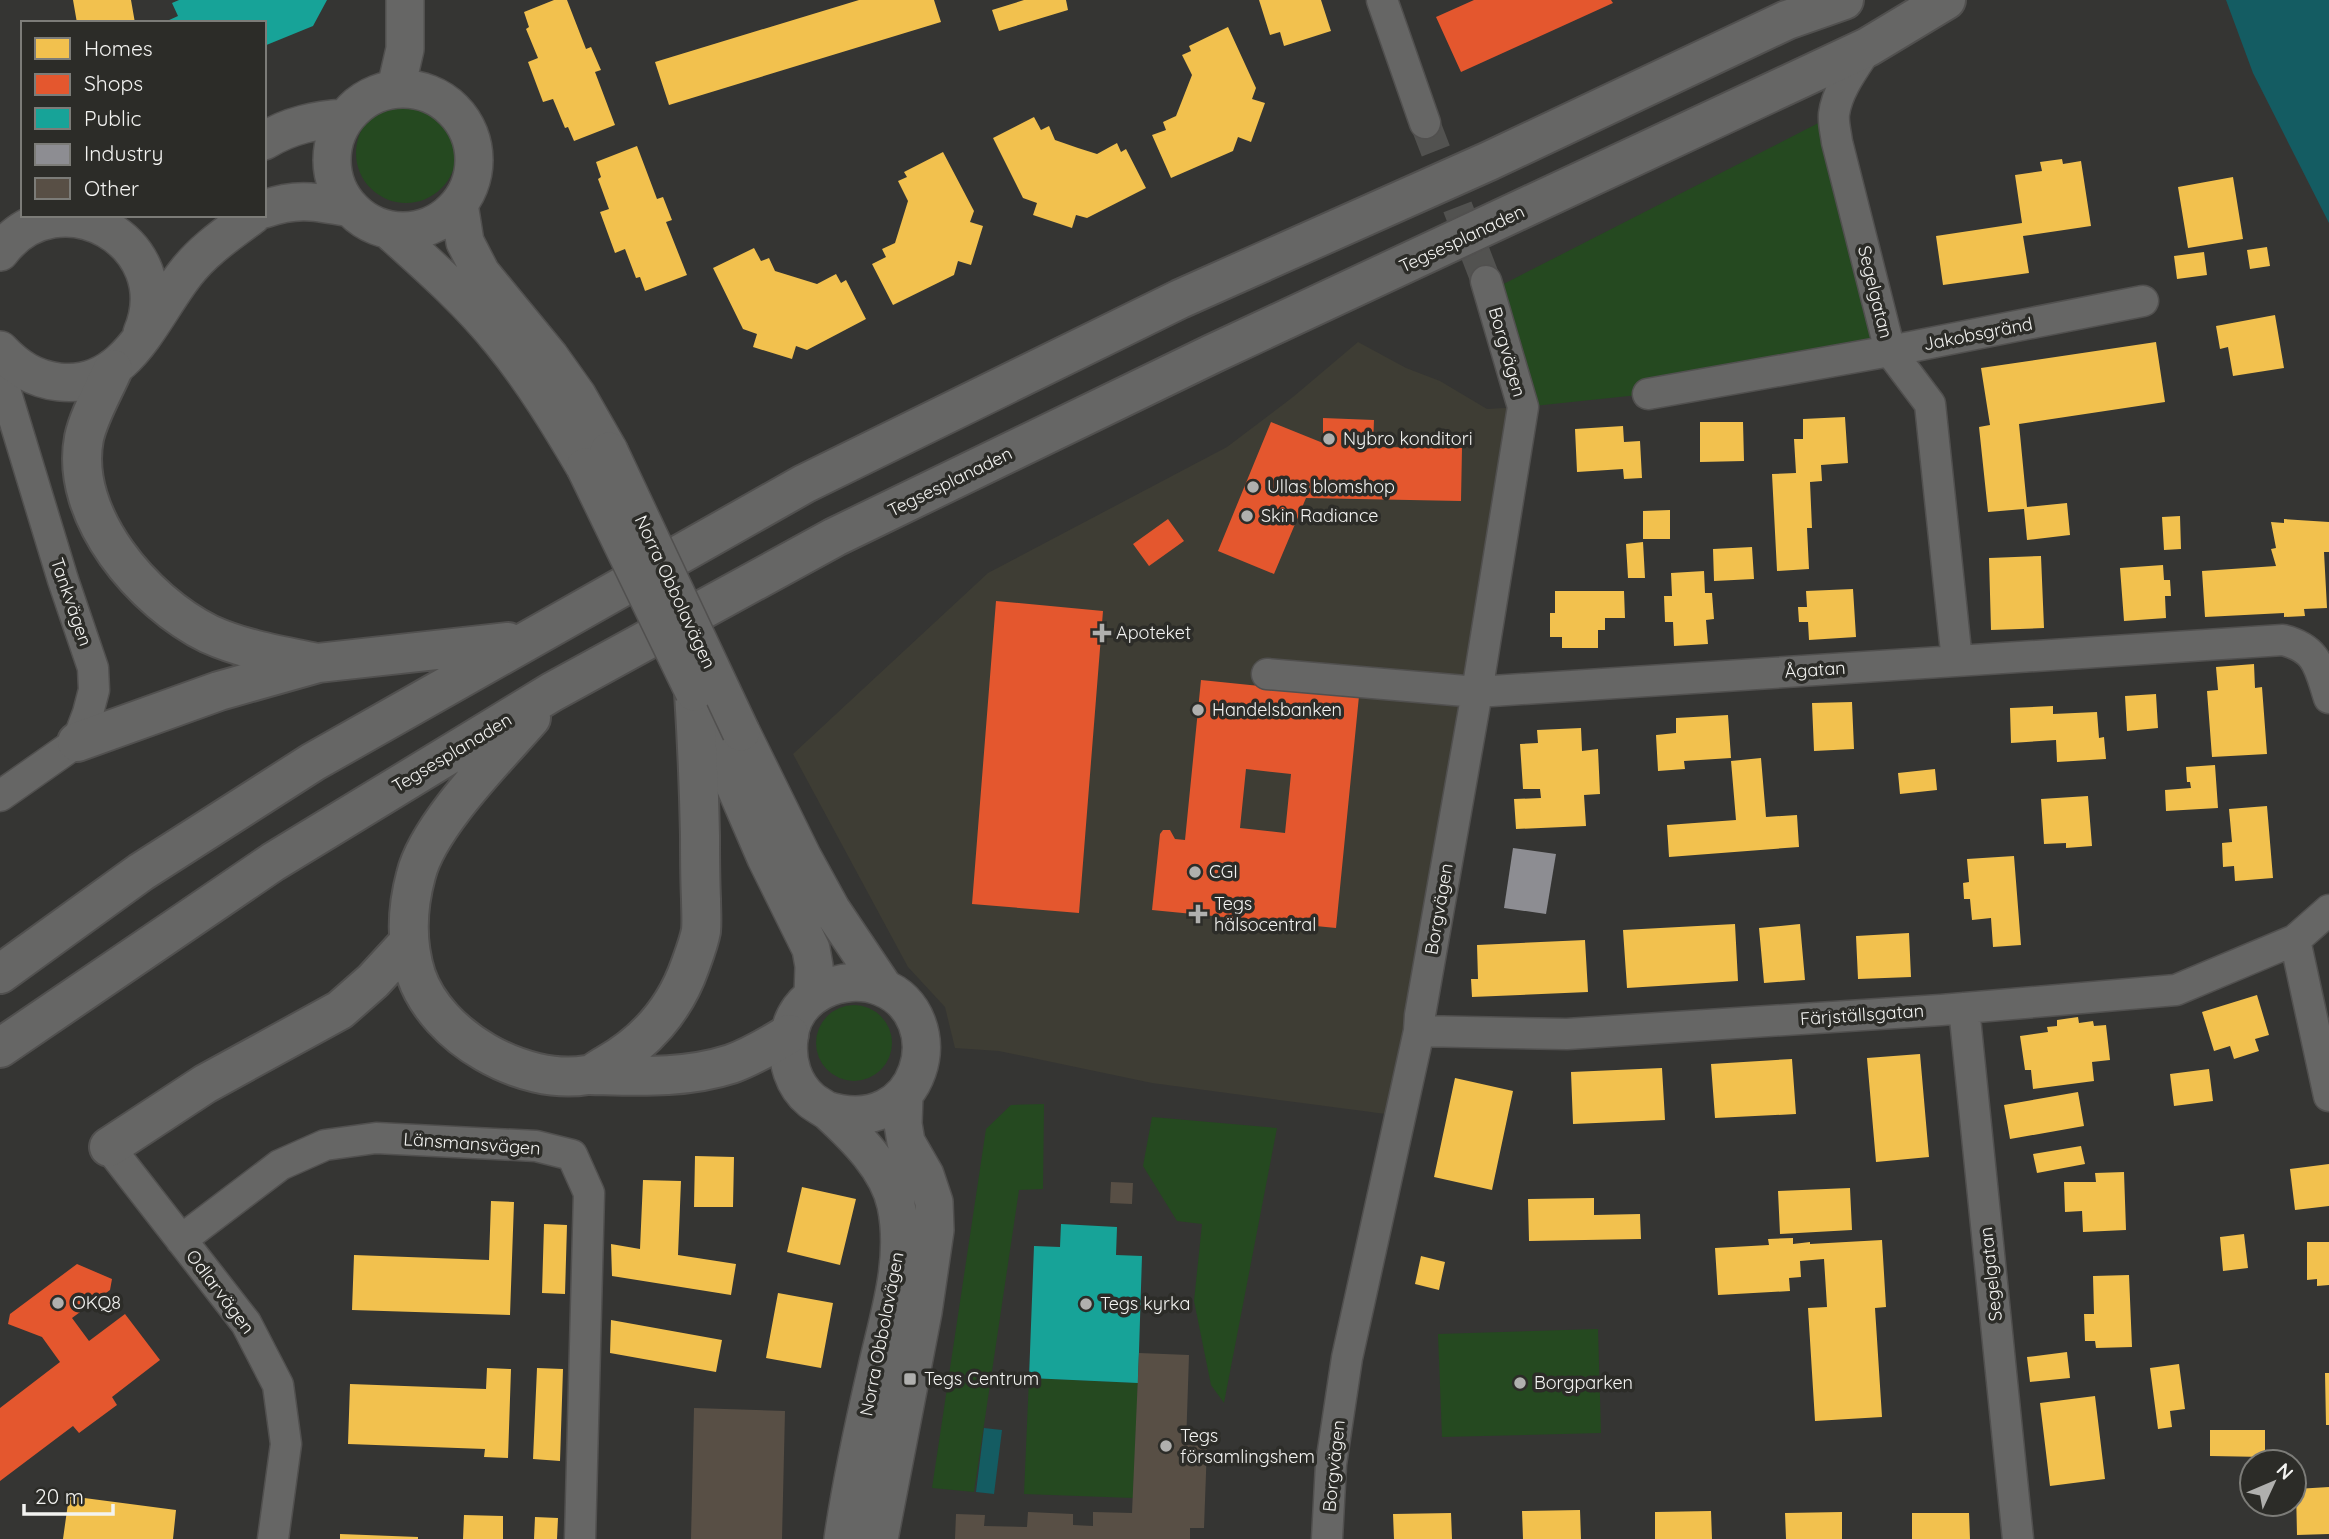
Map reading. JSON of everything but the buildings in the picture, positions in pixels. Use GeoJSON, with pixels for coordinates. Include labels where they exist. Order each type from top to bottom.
{"type":"FeatureCollection","features":[{"type":"Feature","properties":{"kind":"main road"},"geometry":{"type":"LineString","coordinates":[[0,974],[141,872],[313,762],[524,640],[804,484],[1180,299],[1489,160],[1783,10],[1844,0]]}},
{"type":"Feature","properties":{"kind":"main road","name":"Tegsesplanaden"},"geometry":{"type":"LineString","coordinates":[[0,1048],[273,862],[552,692],[835,537],[1212,354],[1868,47],[1946,0]]}},
{"type":"Feature","properties":{"kind":"main road"},"geometry":{"type":"LineString","coordinates":[[113,369],[84,436],[82,463],[85,488],[97,519],[118,556],[145,589],[173,612],[207,633],[264,653],[318,663]]}},
{"type":"Feature","properties":{"kind":"main road"},"geometry":{"type":"LineString","coordinates":[[77,742],[219,691],[318,663],[524,640]]}},
{"type":"Feature","properties":{"kind":"main road"},"geometry":{"type":"LineString","coordinates":[[552,692],[428,844],[416,874],[408,943],[417,976],[430,1004],[481,1050],[510,1065],[536,1073],[666,1076],[731,1064],[789,1034]]}},
{"type":"Feature","properties":{"kind":"main road"},"geometry":{"type":"LineString","coordinates":[[589,1075],[623,1055],[650,1032],[675,999],[690,967],[701,931],[719,746],[694,692]]}},
{"type":"Feature","properties":{"kind":"main road"},"geometry":{"type":"LineString","coordinates":[[109,1147],[205,1084],[340,1010],[373,981],[408,943]]}},
{"type":"Feature","properties":{"kind":"street"},"geometry":{"type":"LineString","coordinates":[[396,88],[405,48],[405,0]]}},
{"type":"Feature","properties":{"kind":"street"},"geometry":{"type":"LineString","coordinates":[[1382,0],[1425,123]]}},
{"type":"Feature","properties":{"kind":"street","name":"Segelgatan"},"geometry":{"type":"LineString","coordinates":[[1868,47],[1852,71],[1833,115],[1837,142],[1890,351],[1930,404],[1957,661]]}},
{"type":"Feature","properties":{"kind":"street"},"geometry":{"type":"LineString","coordinates":[[396,88],[417,89],[437,96],[453,108],[466,125],[473,145],[475,166],[470,186],[459,204],[435,223],[421,229],[389,230],[375,225],[351,208],[340,192],[334,174],[332,155],[336,136],[345,118],[359,104],[376,93],[396,88]]}},
{"type":"Feature","properties":{"kind":"street"},"geometry":{"type":"LineString","coordinates":[[266,140],[315,120],[345,118]]}},
{"type":"Feature","properties":{"kind":"street"},"geometry":{"type":"LineString","coordinates":[[266,208],[286,202],[310,201],[351,208]]}},
{"type":"Feature","properties":{"kind":"street","name":"Norra Obbolavägen"},"geometry":{"type":"LineString","coordinates":[[459,204],[465,242],[481,273],[550,357],[577,395],[597,459],[694,692]]}},
{"type":"Feature","properties":{"kind":"street"},"geometry":{"type":"LineString","coordinates":[[0,350],[24,372],[46,381],[69,383],[92,379],[113,369],[132,351],[186,273],[219,240],[250,217]]}},
{"type":"Feature","properties":{"kind":"street"},"geometry":{"type":"LineString","coordinates":[[0,252],[18,233],[16,223],[74,218],[116,220],[116,234],[138,259],[149,291],[149,308],[139,340]]}},
{"type":"Feature","properties":{"kind":"street","name":"Norra Obbolavägen"},"geometry":{"type":"LineString","coordinates":[[389,230],[458,293],[501,341],[554,414],[597,459],[765,858],[811,949],[814,966],[813,996]]}},
{"type":"Feature","properties":{"kind":"street","name":"Borgvägen"},"geometry":{"type":"LineString","coordinates":[[1327,1539],[1331,1464],[1348,1358],[1419,1031],[1478,692],[1523,408],[1486,281]]}},
{"type":"Feature","properties":{"kind":"street","name":"Jakobsgränd"},"geometry":{"type":"LineString","coordinates":[[1648,394],[1890,351],[2143,301]]}},
{"type":"Feature","properties":{"kind":"street","name":"Tankvägen"},"geometry":{"type":"LineString","coordinates":[[0,373],[93,668],[93,690],[77,742]]}},
{"type":"Feature","properties":{"kind":"street","name":"Ågatan"},"geometry":{"type":"LineString","coordinates":[[1267,674],[1478,692],[2283,640],[2301,645],[2318,662],[2329,698]]}},
{"type":"Feature","properties":{"kind":"street"},"geometry":{"type":"LineString","coordinates":[[0,796],[77,742]]}},
{"type":"Feature","properties":{"kind":"street","name":"Norra Obbolavägen"},"geometry":{"type":"LineString","coordinates":[[719,746],[803,858],[831,909],[884,988],[900,999],[912,1014],[920,1033],[922,1052],[916,1075],[904,1095],[903,1124],[906,1142],[925,1175],[934,1202],[935,1230],[923,1312],[879,1539]]}},
{"type":"Feature","properties":{"kind":"street"},"geometry":{"type":"LineString","coordinates":[[2329,910],[2295,940],[2329,1096]]}},
{"type":"Feature","properties":{"kind":"street","name":"Färjställsgatan"},"geometry":{"type":"LineString","coordinates":[[1419,1031],[1567,1034],[1964,1008],[2176,990],[2295,940]]}},
{"type":"Feature","properties":{"kind":"street"},"geometry":{"type":"LineString","coordinates":[[789,1034],[799,1013],[813,996],[830,986],[848,982],[884,988]]}},
{"type":"Feature","properties":{"kind":"street","name":"Segelgatan"},"geometry":{"type":"LineString","coordinates":[[1964,1008],[2018,1539]]}},
{"type":"Feature","properties":{"kind":"street","name":"Norra Obbolavägen"},"geometry":{"type":"LineString","coordinates":[[789,1034],[791,1070],[799,1086],[811,1100],[826,1110],[858,1140],[886,1178],[895,1202],[901,1232],[898,1271],[852,1476],[843,1539]]}},
{"type":"Feature","properties":{"kind":"street"},"geometry":{"type":"LineString","coordinates":[[826,1110],[842,1115],[876,1113],[904,1095]]}},
{"type":"Feature","properties":{"kind":"street","name":"Länsmansvägen"},"geometry":{"type":"LineString","coordinates":[[181,1240],[280,1165],[325,1145],[376,1138],[536,1146],[572,1154],[589,1193],[580,1539]]}},
{"type":"Feature","properties":{"kind":"street","name":"Odlarvägen"},"geometry":{"type":"LineString","coordinates":[[109,1147],[246,1323],[278,1385],[286,1444],[273,1539]]}},
{"type":"Feature","properties":{"kind":"shaded area"},"geometry":{"type":"Polygon","coordinates":[[[1358,342],[1406,368],[1440,381],[1487,409],[1523,407],[1401,1116],[1152,1083],[999,1051],[955,1048],[945,1007],[908,967],[793,754],[988,573],[1227,447],[1293,397],[1358,342]]]}},
{"type":"Feature","properties":{"kind":"green space"},"geometry":{"type":"Polygon","coordinates":[[[406,103],[425,107],[441,118],[452,134],[456,153],[452,172],[441,188],[425,199],[406,203],[387,199],[371,188],[360,172],[356,153],[360,134],[371,118],[387,107],[406,103]]]}},
{"type":"Feature","properties":{"kind":"green space"},"geometry":{"type":"Polygon","coordinates":[[[1834,115],[1890,351],[1648,394],[1523,407],[1490,291],[1834,115]]]}},
{"type":"Feature","properties":{"kind":"green space"},"geometry":{"type":"Polygon","coordinates":[[[862,1005],[875,1011],[886,1022],[892,1035],[890,1058],[875,1075],[862,1081],[846,1081],[833,1075],[818,1058],[816,1035],[822,1022],[839,1007],[862,1005]]]}},
{"type":"Feature","properties":{"kind":"green space"},"geometry":{"type":"Polygon","coordinates":[[[1044,1104],[1043,1189],[1019,1190],[974,1492],[932,1488],[986,1129],[1011,1105],[1044,1104]]]}},
{"type":"Feature","properties":{"kind":"green space"},"geometry":{"type":"Polygon","coordinates":[[[1152,1117],[1277,1128],[1224,1403],[1211,1385],[1194,1301],[1202,1224],[1177,1221],[1143,1166],[1152,1117]]]}},
{"type":"Feature","properties":{"kind":"green space","name":"Borgparken"},"geometry":{"type":"Polygon","coordinates":[[[1598,1329],[1601,1433],[1442,1437],[1438,1334],[1598,1329]]]}},
{"type":"Feature","properties":{"kind":"green space"},"geometry":{"type":"Polygon","coordinates":[[[1029,1378],[1138,1383],[1133,1498],[1024,1494],[1029,1378]]]}},
{"type":"Feature","properties":{"kind":"water"},"geometry":{"type":"Polygon","coordinates":[[[2226,0],[2329,0],[2329,223],[2253,73],[2226,0]]]}},
{"type":"Feature","properties":{"kind":"water"},"geometry":{"type":"Polygon","coordinates":[[[984,1428],[1002,1430],[994,1494],[976,1492],[984,1428]]]}},
{"type":"Feature","properties":{"kind":"tunnel"},"geometry":{"type":"LineString","coordinates":[[1425,123],[1486,281]]}},
{"type":"Feature","properties":{"kind":"place","name":"Nybro konditori"},"geometry":{"type":"Point","coordinates":[1329,439]}},
{"type":"Feature","properties":{"kind":"place","name":"Ullas blomshop"},"geometry":{"type":"Point","coordinates":[1253,487]}},
{"type":"Feature","properties":{"kind":"place","name":"Skin Radiance"},"geometry":{"type":"Point","coordinates":[1247,516]}},
{"type":"Feature","properties":{"kind":"place","name":"Apoteket"},"geometry":{"type":"Point","coordinates":[1102,633]}},
{"type":"Feature","properties":{"kind":"place","name":"Handelsbanken"},"geometry":{"type":"Point","coordinates":[1198,710]}},
{"type":"Feature","properties":{"kind":"place","name":"CGI"},"geometry":{"type":"Point","coordinates":[1195,872]}},
{"type":"Feature","properties":{"kind":"place","name":"Tegs hälsocentral"},"geometry":{"type":"Point","coordinates":[1198,914]}},
{"type":"Feature","properties":{"kind":"place","name":"OKQ8"},"geometry":{"type":"Point","coordinates":[58,1303]}},
{"type":"Feature","properties":{"kind":"place","name":"Tegs kyrka"},"geometry":{"type":"Point","coordinates":[1086,1304]}},
{"type":"Feature","properties":{"kind":"place","name":"Tegs Centrum"},"geometry":{"type":"Point","coordinates":[910,1379]}},
{"type":"Feature","properties":{"kind":"place","name":"Borgparken"},"geometry":{"type":"Point","coordinates":[1520,1383]}},
{"type":"Feature","properties":{"kind":"place","name":"Tegs församlingshem"},"geometry":{"type":"Point","coordinates":[1166,1446]}}]}
